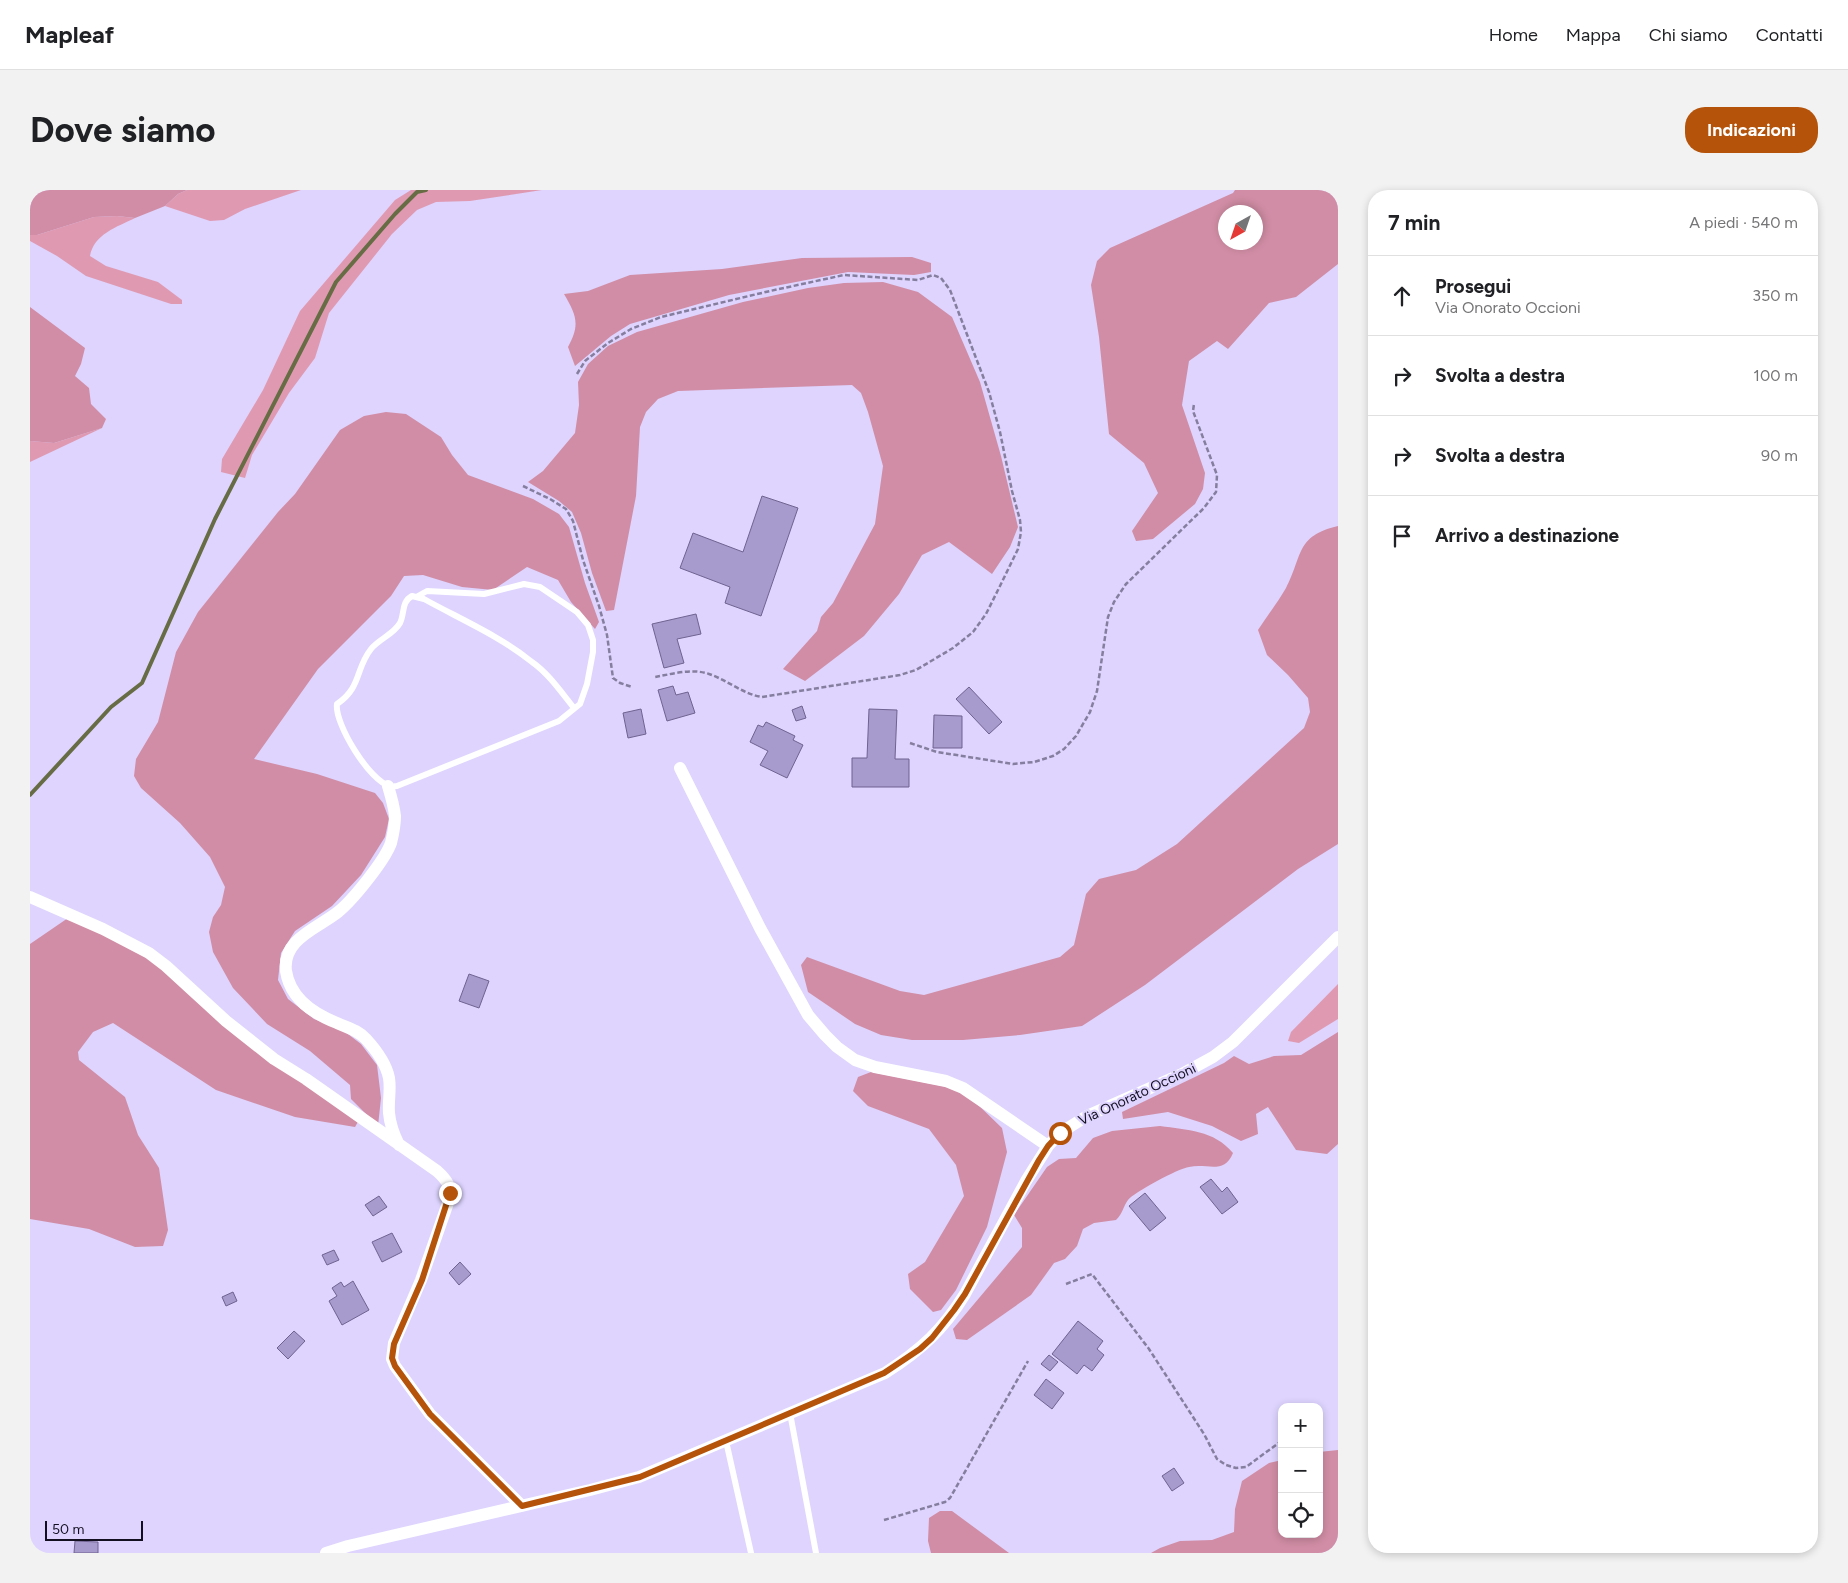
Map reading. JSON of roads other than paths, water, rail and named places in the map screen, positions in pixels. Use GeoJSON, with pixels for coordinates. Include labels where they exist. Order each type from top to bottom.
{"type":"FeatureCollection","features":[{"type":"Feature","properties":{"kind":"street"},"geometry":{"type":"LineString","coordinates":[[680,768],[765,936],[808,1015],[825,1035],[837,1047],[855,1060],[875,1067],[946,1082],[963,1088],[1048,1146]]}},
{"type":"Feature","properties":{"kind":"street"},"geometry":{"type":"LineString","coordinates":[[388,786],[395,816],[391,843],[386,853],[358,891],[338,912],[292,945],[286,962],[286,971],[292,989],[309,1008],[319,1015],[355,1030],[365,1038],[380,1056],[389,1077],[389,1112],[394,1135],[399,1145]]}},
{"type":"Feature","properties":{"kind":"street"},"geometry":{"type":"LineString","coordinates":[[30,897],[103,929],[149,953],[166,966],[226,1022],[274,1059],[306,1079],[437,1171],[446,1180],[450,1193],[422,1280],[394,1344],[392,1358],[395,1366],[430,1414],[522,1506]]}},
{"type":"Feature","properties":{"kind":"street","name":"Via Onorato Occioni"},"geometry":{"type":"LineString","coordinates":[[326,1553],[348,1546],[640,1477],[884,1373],[907,1359],[932,1338],[962,1299],[1026,1182],[1048,1146],[1060,1133],[1087,1116],[1167,1082],[1213,1057],[1233,1042],[1338,937]]}},
{"type":"Feature","properties":{"kind":"lane"},"geometry":{"type":"LineString","coordinates":[[418,596],[427,591],[442,590],[484,594],[524,584],[540,587],[565,602],[588,625],[593,640],[593,652],[587,684],[580,704],[559,721],[397,786],[388,786],[363,764],[347,736],[336,709],[337,704],[347,697],[354,687],[365,659],[372,648],[399,625],[404,604],[412,596],[418,596],[505,643],[533,662],[555,684],[574,708]]}},
{"type":"Feature","properties":{"kind":"lane"},"geometry":{"type":"LineString","coordinates":[[790,1413],[816,1553]]}},
{"type":"Feature","properties":{"kind":"lane"},"geometry":{"type":"LineString","coordinates":[[726,1441],[751,1553]]}},
{"type":"Feature","properties":{"kind":"waterway"},"geometry":{"type":"LineString","coordinates":[[30,795],[111,707],[142,683],[215,519],[336,282],[395,214],[417,192],[426,190]]}}]}
